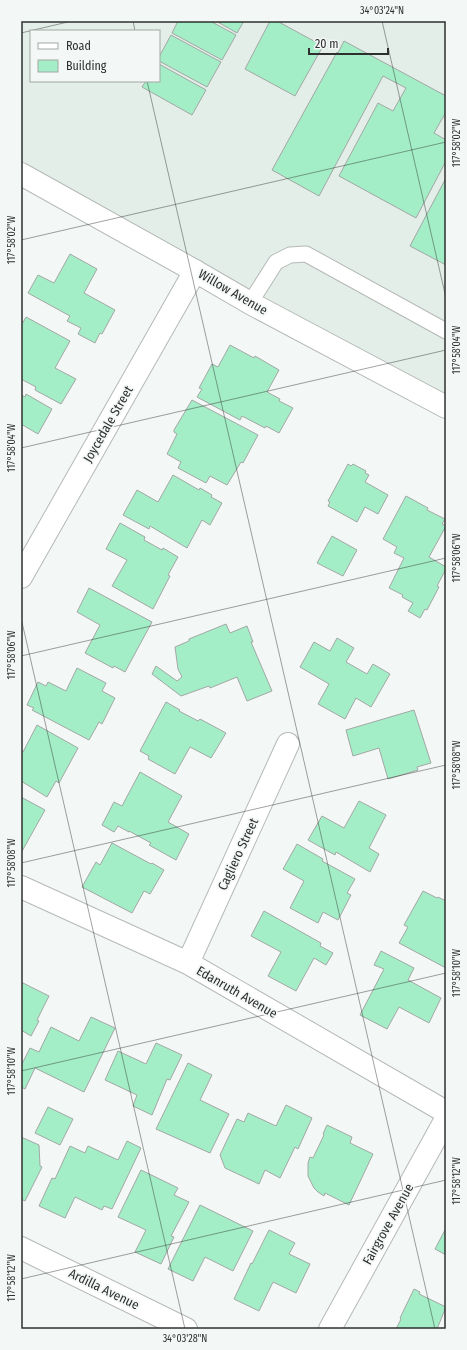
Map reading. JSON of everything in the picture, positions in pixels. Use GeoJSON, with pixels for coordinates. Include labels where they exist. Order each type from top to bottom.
{"type":"FeatureCollection","features":[{"type":"Feature","properties":{"kind":"street","name":"Willow Avenue"},"geometry":{"type":"LineString","coordinates":[[21,174],[196,271],[250,303],[446,407]]}},
{"type":"Feature","properties":{"kind":"street","name":"Joycedale Street"},"geometry":{"type":"LineString","coordinates":[[21,577],[196,271]]}},
{"type":"Feature","properties":{"kind":"street","name":"Cagliero Street"},"geometry":{"type":"LineString","coordinates":[[188,963],[288,744]]}},
{"type":"Feature","properties":{"kind":"street","name":"Edanruth Avenue"},"geometry":{"type":"LineString","coordinates":[[21,886],[188,963],[446,1112]]}},
{"type":"Feature","properties":{"kind":"street","name":"Fairgrove Avenue"},"geometry":{"type":"LineString","coordinates":[[330,1329],[446,1119]]}},
{"type":"Feature","properties":{"kind":"street","name":"Ardilla Avenue"},"geometry":{"type":"LineString","coordinates":[[21,1248],[186,1329]]}},
{"type":"Feature","properties":{"kind":"lane"},"geometry":{"type":"LineString","coordinates":[[250,303],[276,262],[290,255],[306,254],[446,331]]}},
{"type":"Feature","properties":{"kind":"shaded area"},"geometry":{"type":"Polygon","coordinates":[[[21,21],[446,21],[446,407],[21,174],[21,21]]]}},
{"type":"Feature","properties":{"kind":"building"},"geometry":{"type":"Polygon","coordinates":[[[178,21],[210,21],[236,35],[222,60],[172,33],[178,21]]]}},
{"type":"Feature","properties":{"kind":"building"},"geometry":{"type":"Polygon","coordinates":[[[216,21],[244,21],[237,33],[216,21]]]}},
{"type":"Feature","properties":{"kind":"building"},"geometry":{"type":"Polygon","coordinates":[[[270,21],[277,21],[323,46],[295,96],[245,69],[270,21]]]}},
{"type":"Feature","properties":{"kind":"building"},"geometry":{"type":"Polygon","coordinates":[[[171,35],[221,62],[207,87],[160,62],[160,55],[171,35]]]}},
{"type":"Feature","properties":{"kind":"building"},"geometry":{"type":"Polygon","coordinates":[[[344,41],[446,96],[446,112],[434,133],[446,140],[446,161],[416,218],[339,176],[378,103],[393,111],[406,88],[383,76],[319,196],[272,170],[344,41]]]}},
{"type":"Feature","properties":{"kind":"building"},"geometry":{"type":"Polygon","coordinates":[[[160,65],[206,90],[192,115],[142,87],[145,82],[160,82],[160,65]]]}},
{"type":"Feature","properties":{"kind":"building"},"geometry":{"type":"Polygon","coordinates":[[[446,178],[446,265],[410,246],[446,178]]]}},
{"type":"Feature","properties":{"kind":"building"},"geometry":{"type":"Polygon","coordinates":[[[70,254],[97,269],[84,293],[115,310],[102,334],[100,333],[95,343],[78,334],[81,328],[67,321],[70,316],[28,293],[38,275],[54,283],[70,254]]]}},
{"type":"Feature","properties":{"kind":"building"},"geometry":{"type":"Polygon","coordinates":[[[26,317],[70,341],[55,368],[76,379],[61,404],[35,390],[36,387],[21,379],[21,326],[26,317]]]}},
{"type":"Feature","properties":{"kind":"building"},"geometry":{"type":"Polygon","coordinates":[[[230,345],[254,358],[255,356],[279,370],[267,392],[280,399],[279,401],[293,408],[279,433],[266,426],[265,428],[242,416],[240,420],[197,397],[202,389],[199,388],[212,364],[218,367],[230,345]]]}},
{"type":"Feature","properties":{"kind":"building"},"geometry":{"type":"Polygon","coordinates":[[[26,394],[52,409],[38,434],[21,424],[21,395],[25,397],[26,394]]]}},
{"type":"Feature","properties":{"kind":"building"},"geometry":{"type":"Polygon","coordinates":[[[192,400],[258,435],[243,463],[241,462],[227,485],[210,476],[206,483],[178,468],[181,462],[167,454],[177,434],[174,430],[192,400]]]}},
{"type":"Feature","properties":{"kind":"building"},"geometry":{"type":"Polygon","coordinates":[[[348,464],[351,466],[353,464],[366,471],[365,473],[369,475],[365,482],[388,495],[378,514],[365,507],[357,522],[328,506],[330,502],[328,501],[348,464]]]}},
{"type":"Feature","properties":{"kind":"building"},"geometry":{"type":"Polygon","coordinates":[[[173,475],[199,490],[200,488],[212,495],[211,497],[222,503],[210,525],[202,520],[187,548],[150,526],[149,529],[123,515],[137,490],[158,502],[173,475]]]}},
{"type":"Feature","properties":{"kind":"building"},"geometry":{"type":"Polygon","coordinates":[[[406,496],[428,508],[427,510],[445,519],[442,524],[446,526],[429,557],[446,567],[446,569],[437,586],[439,587],[427,610],[425,609],[420,618],[408,611],[413,603],[402,597],[403,595],[389,588],[404,558],[394,553],[397,547],[383,539],[406,496]]]}},
{"type":"Feature","properties":{"kind":"building"},"geometry":{"type":"Polygon","coordinates":[[[120,523],[145,537],[144,540],[162,550],[163,548],[178,557],[168,575],[170,576],[153,609],[112,586],[127,560],[106,549],[120,523]]]}},
{"type":"Feature","properties":{"kind":"building"},"geometry":{"type":"Polygon","coordinates":[[[332,536],[357,550],[343,576],[317,563],[332,536]]]}},
{"type":"Feature","properties":{"kind":"building"},"geometry":{"type":"Polygon","coordinates":[[[89,588],[152,622],[125,672],[114,666],[113,668],[85,653],[100,625],[77,612],[89,588]]]}},
{"type":"Feature","properties":{"kind":"building"},"geometry":{"type":"Polygon","coordinates":[[[226,624],[230,633],[247,626],[253,642],[251,642],[272,691],[247,701],[237,677],[210,688],[209,686],[181,696],[152,674],[156,666],[177,681],[182,677],[178,669],[175,647],[189,641],[189,639],[226,624]]]}},
{"type":"Feature","properties":{"kind":"building"},"geometry":{"type":"Polygon","coordinates":[[[337,638],[354,648],[346,662],[367,674],[373,664],[390,674],[371,707],[356,698],[345,719],[318,704],[329,684],[300,667],[314,642],[330,651],[337,638]]]}},
{"type":"Feature","properties":{"kind":"building"},"geometry":{"type":"Polygon","coordinates":[[[77,668],[106,683],[102,691],[115,698],[102,724],[99,722],[89,740],[32,710],[34,708],[27,705],[38,682],[46,686],[48,682],[66,691],[77,668]]]}},
{"type":"Feature","properties":{"kind":"building"},"geometry":{"type":"Polygon","coordinates":[[[166,702],[198,721],[200,719],[226,733],[211,758],[190,747],[175,774],[148,759],[149,756],[140,751],[166,702]]]}},
{"type":"Feature","properties":{"kind":"building"},"geometry":{"type":"Polygon","coordinates":[[[414,710],[431,763],[417,767],[418,770],[388,779],[379,748],[353,756],[346,730],[414,710]]]}},
{"type":"Feature","properties":{"kind":"building"},"geometry":{"type":"Polygon","coordinates":[[[37,725],[78,748],[59,783],[56,781],[47,797],[21,781],[21,751],[23,752],[37,725]]]}},
{"type":"Feature","properties":{"kind":"building"},"geometry":{"type":"Polygon","coordinates":[[[140,772],[182,796],[168,822],[189,834],[176,860],[149,845],[151,843],[129,831],[118,826],[114,832],[102,825],[114,802],[122,806],[140,772]]]}},
{"type":"Feature","properties":{"kind":"building"},"geometry":{"type":"Polygon","coordinates":[[[21,797],[45,810],[21,853],[21,797]]]}},
{"type":"Feature","properties":{"kind":"building"},"geometry":{"type":"Polygon","coordinates":[[[359,801],[386,815],[369,848],[379,854],[370,872],[336,852],[335,855],[308,840],[322,816],[344,828],[359,801]]]}},
{"type":"Feature","properties":{"kind":"building"},"geometry":{"type":"Polygon","coordinates":[[[112,843],[164,870],[150,894],[144,891],[132,913],[82,887],[96,862],[100,865],[112,843]]]}},
{"type":"Feature","properties":{"kind":"building"},"geometry":{"type":"Polygon","coordinates":[[[297,844],[323,859],[322,861],[355,879],[347,893],[351,895],[338,920],[323,912],[318,923],[290,908],[304,881],[283,869],[297,844]]]}},
{"type":"Feature","properties":{"kind":"building"},"geometry":{"type":"Polygon","coordinates":[[[423,891],[446,901],[446,968],[399,943],[408,927],[404,925],[423,891]]]}},
{"type":"Feature","properties":{"kind":"building"},"geometry":{"type":"Polygon","coordinates":[[[264,911],[321,943],[320,946],[333,953],[326,965],[314,958],[296,991],[268,976],[281,952],[251,936],[264,911]]]}},
{"type":"Feature","properties":{"kind":"building"},"geometry":{"type":"Polygon","coordinates":[[[381,951],[414,968],[408,980],[441,998],[429,1023],[399,1007],[387,1029],[360,1015],[384,969],[374,965],[381,951]]]}},
{"type":"Feature","properties":{"kind":"building"},"geometry":{"type":"Polygon","coordinates":[[[21,982],[49,996],[31,1036],[21,1030],[21,982]]]}},
{"type":"Feature","properties":{"kind":"building"},"geometry":{"type":"Polygon","coordinates":[[[91,1017],[115,1028],[84,1092],[35,1068],[25,1089],[21,1087],[21,1066],[30,1048],[39,1052],[51,1027],[79,1041],[91,1017]]]}},
{"type":"Feature","properties":{"kind":"building"},"geometry":{"type":"Polygon","coordinates":[[[156,1043],[182,1055],[170,1080],[167,1079],[152,1115],[133,1106],[137,1095],[105,1080],[118,1051],[146,1064],[156,1043]]]}},
{"type":"Feature","properties":{"kind":"building"},"geometry":{"type":"Polygon","coordinates":[[[188,1063],[212,1075],[200,1100],[229,1114],[210,1153],[156,1129],[188,1063]]]}},
{"type":"Feature","properties":{"kind":"building"},"geometry":{"type":"Polygon","coordinates":[[[286,1105],[312,1118],[298,1149],[295,1147],[280,1178],[265,1170],[259,1184],[225,1168],[220,1155],[237,1119],[244,1122],[248,1113],[276,1126],[286,1105]]]}},
{"type":"Feature","properties":{"kind":"building"},"geometry":{"type":"Polygon","coordinates":[[[48,1107],[73,1119],[60,1145],[35,1133],[48,1107]]]}},
{"type":"Feature","properties":{"kind":"building"},"geometry":{"type":"Polygon","coordinates":[[[327,1125],[352,1137],[350,1143],[373,1154],[349,1205],[325,1193],[324,1196],[318,1192],[314,1188],[308,1176],[308,1163],[310,1157],[313,1158],[327,1125]]]}},
{"type":"Feature","properties":{"kind":"building"},"geometry":{"type":"Polygon","coordinates":[[[21,1137],[39,1145],[40,1166],[42,1167],[25,1201],[21,1199],[21,1137]]]}},
{"type":"Feature","properties":{"kind":"building"},"geometry":{"type":"Polygon","coordinates":[[[127,1141],[141,1148],[112,1209],[104,1206],[102,1210],[75,1197],[65,1218],[39,1206],[52,1178],[55,1179],[70,1146],[85,1153],[88,1146],[118,1160],[127,1141]]]}},
{"type":"Feature","properties":{"kind":"building"},"geometry":{"type":"Polygon","coordinates":[[[141,1170],[178,1188],[174,1195],[189,1202],[171,1236],[174,1237],[161,1264],[135,1252],[146,1230],[118,1217],[141,1170]]]}},
{"type":"Feature","properties":{"kind":"building"},"geometry":{"type":"Polygon","coordinates":[[[200,1205],[253,1231],[233,1271],[205,1257],[193,1281],[168,1269],[200,1205]]]}},
{"type":"Feature","properties":{"kind":"building"},"geometry":{"type":"Polygon","coordinates":[[[446,1228],[446,1255],[435,1249],[446,1228]]]}},
{"type":"Feature","properties":{"kind":"building"},"geometry":{"type":"Polygon","coordinates":[[[269,1230],[295,1243],[289,1254],[310,1264],[296,1293],[273,1282],[259,1311],[234,1299],[269,1230]]]}},
{"type":"Feature","properties":{"kind":"building"},"geometry":{"type":"Polygon","coordinates":[[[414,1289],[420,1292],[419,1294],[446,1307],[437,1329],[396,1329],[414,1289]]]}}]}
